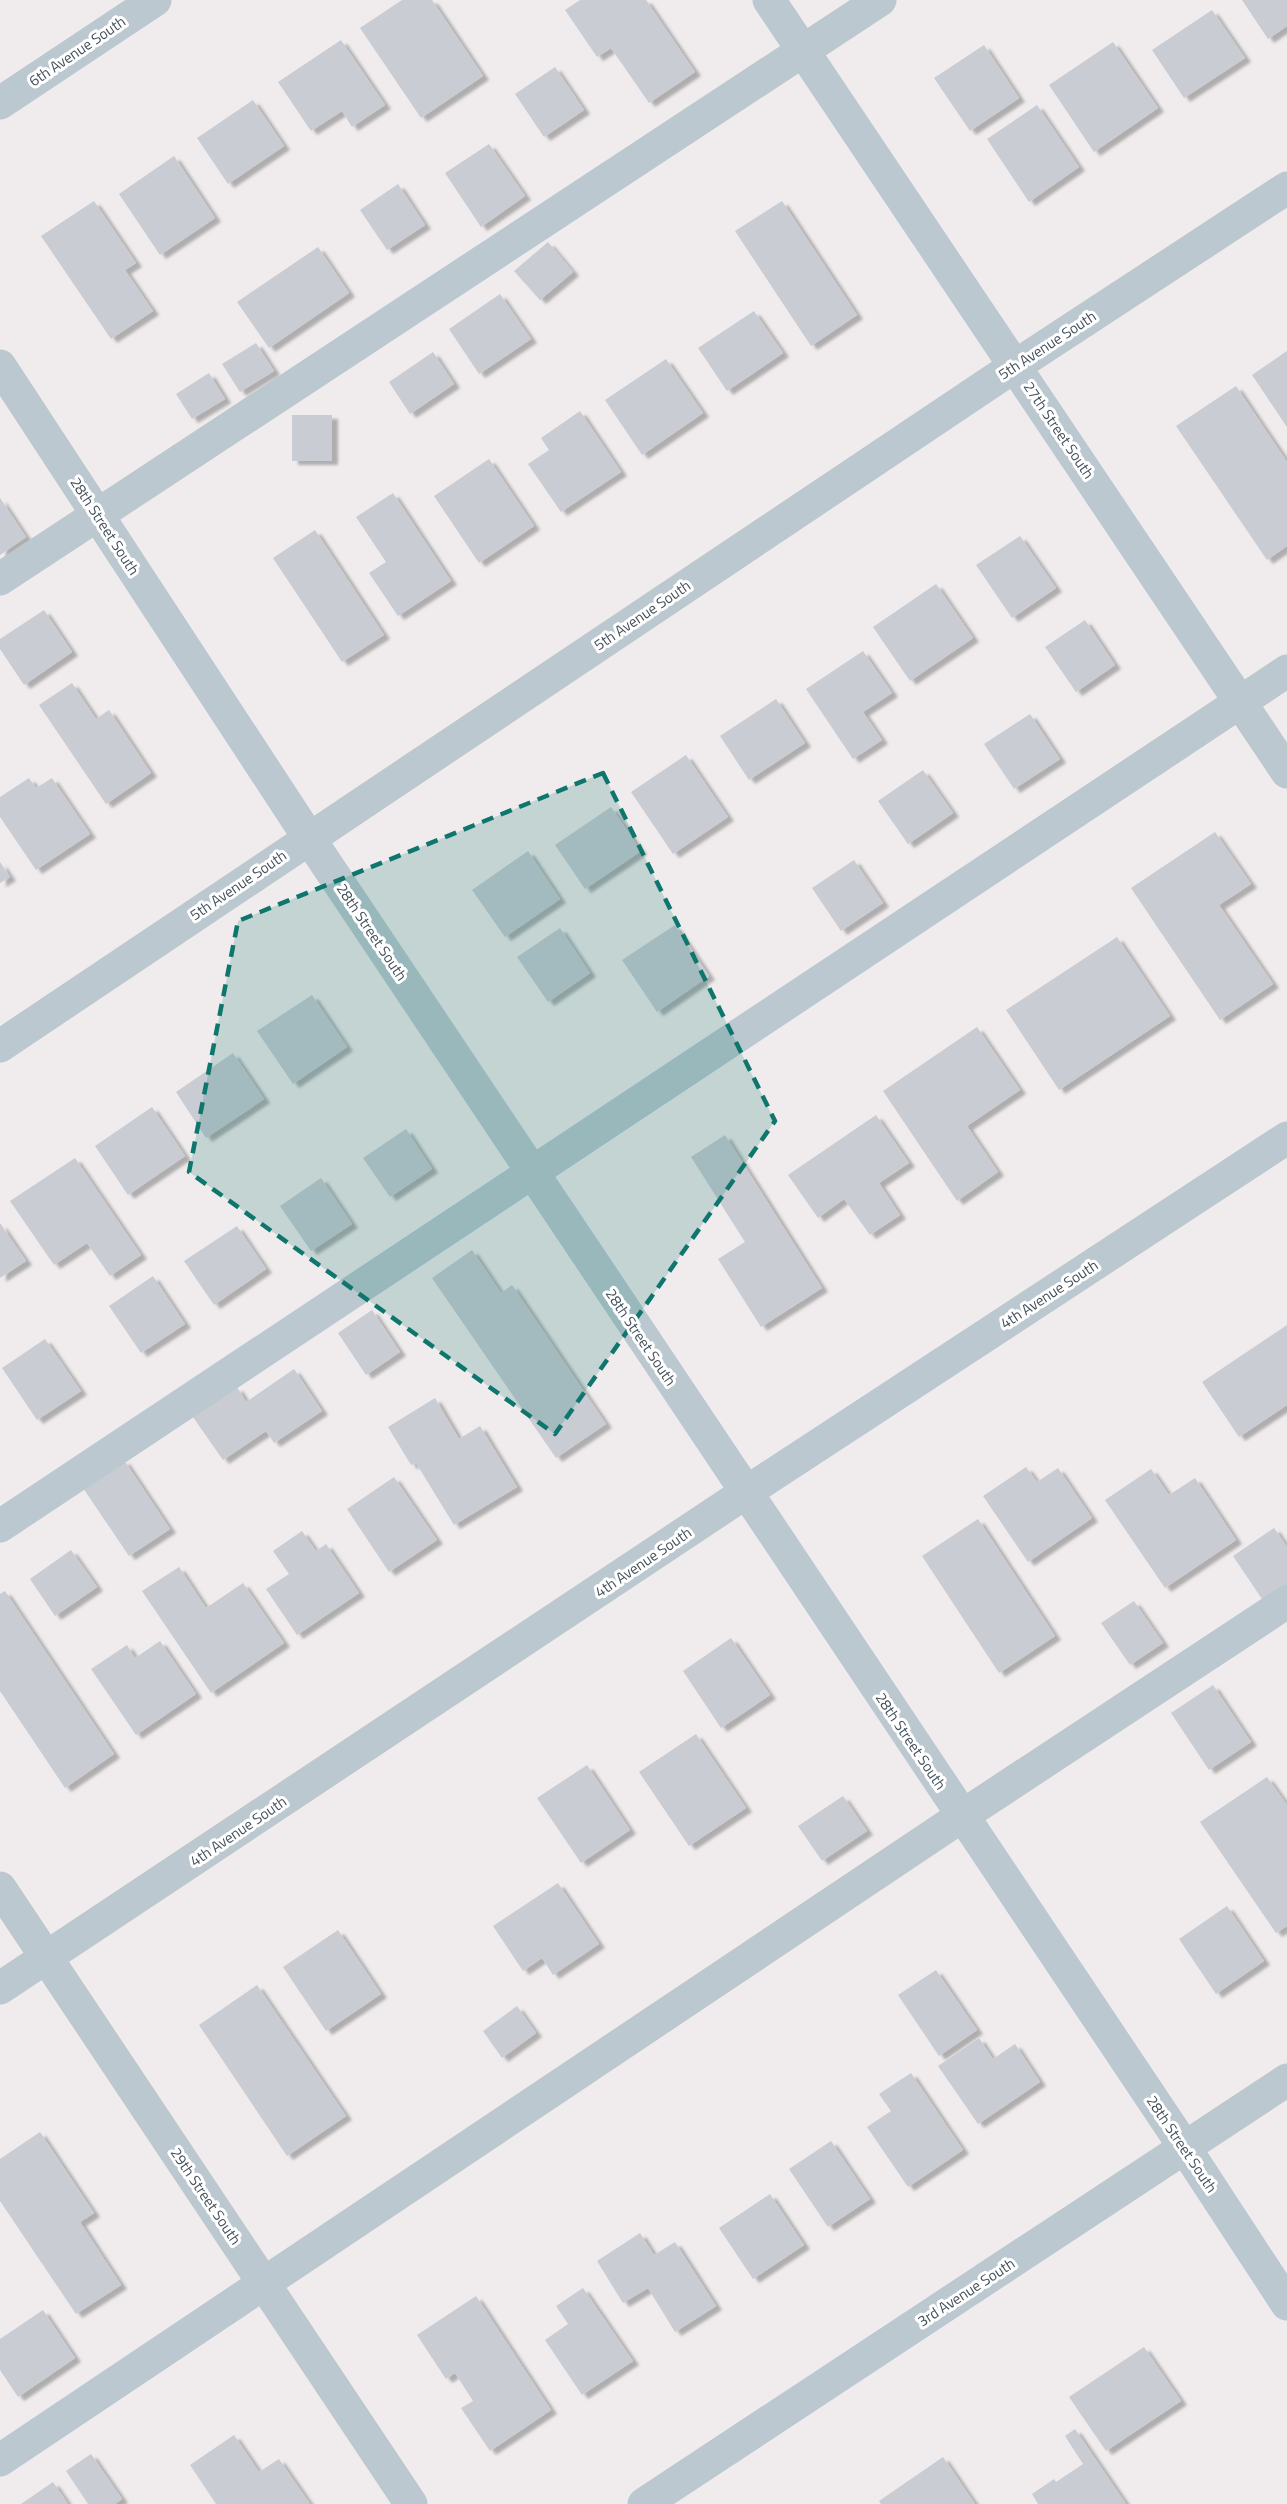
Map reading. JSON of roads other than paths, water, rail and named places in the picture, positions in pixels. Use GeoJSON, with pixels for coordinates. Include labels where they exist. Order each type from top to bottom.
{"type":"FeatureCollection","features":[{"type":"Feature","properties":{"kind":"street","name":"6th Avenue South"},"geometry":{"type":"LineString","coordinates":[[0,103],[155,0]]}},
{"type":"Feature","properties":{"kind":"street","name":"27th Street South"},"geometry":{"type":"LineString","coordinates":[[769,0],[1287,771]]}},
{"type":"Feature","properties":{"kind":"street"},"geometry":{"type":"LineString","coordinates":[[0,579],[880,0]]}},
{"type":"Feature","properties":{"kind":"street","name":"5th Avenue South"},"geometry":{"type":"LineString","coordinates":[[0,1046],[1015,366],[1287,188]]}},
{"type":"Feature","properties":{"kind":"street","name":"28th Street South"},"geometry":{"type":"LineString","coordinates":[[0,366],[309,838],[1287,2304]]}},
{"type":"Feature","properties":{"kind":"street"},"geometry":{"type":"LineString","coordinates":[[0,1526],[1287,671]]}},
{"type":"Feature","properties":{"kind":"street","name":"4th Avenue South"},"geometry":{"type":"LineString","coordinates":[[0,1988],[746,1493],[1287,1138]]}},
{"type":"Feature","properties":{"kind":"street"},"geometry":{"type":"LineString","coordinates":[[0,2460],[265,2285],[962,1816],[1287,1602]]}},
{"type":"Feature","properties":{"kind":"street","name":"29th Street South"},"geometry":{"type":"LineString","coordinates":[[0,1888],[411,2504]]}},
{"type":"Feature","properties":{"kind":"street","name":"3rd Avenue South"},"geometry":{"type":"LineString","coordinates":[[644,2504],[1287,2080]]}}]}
